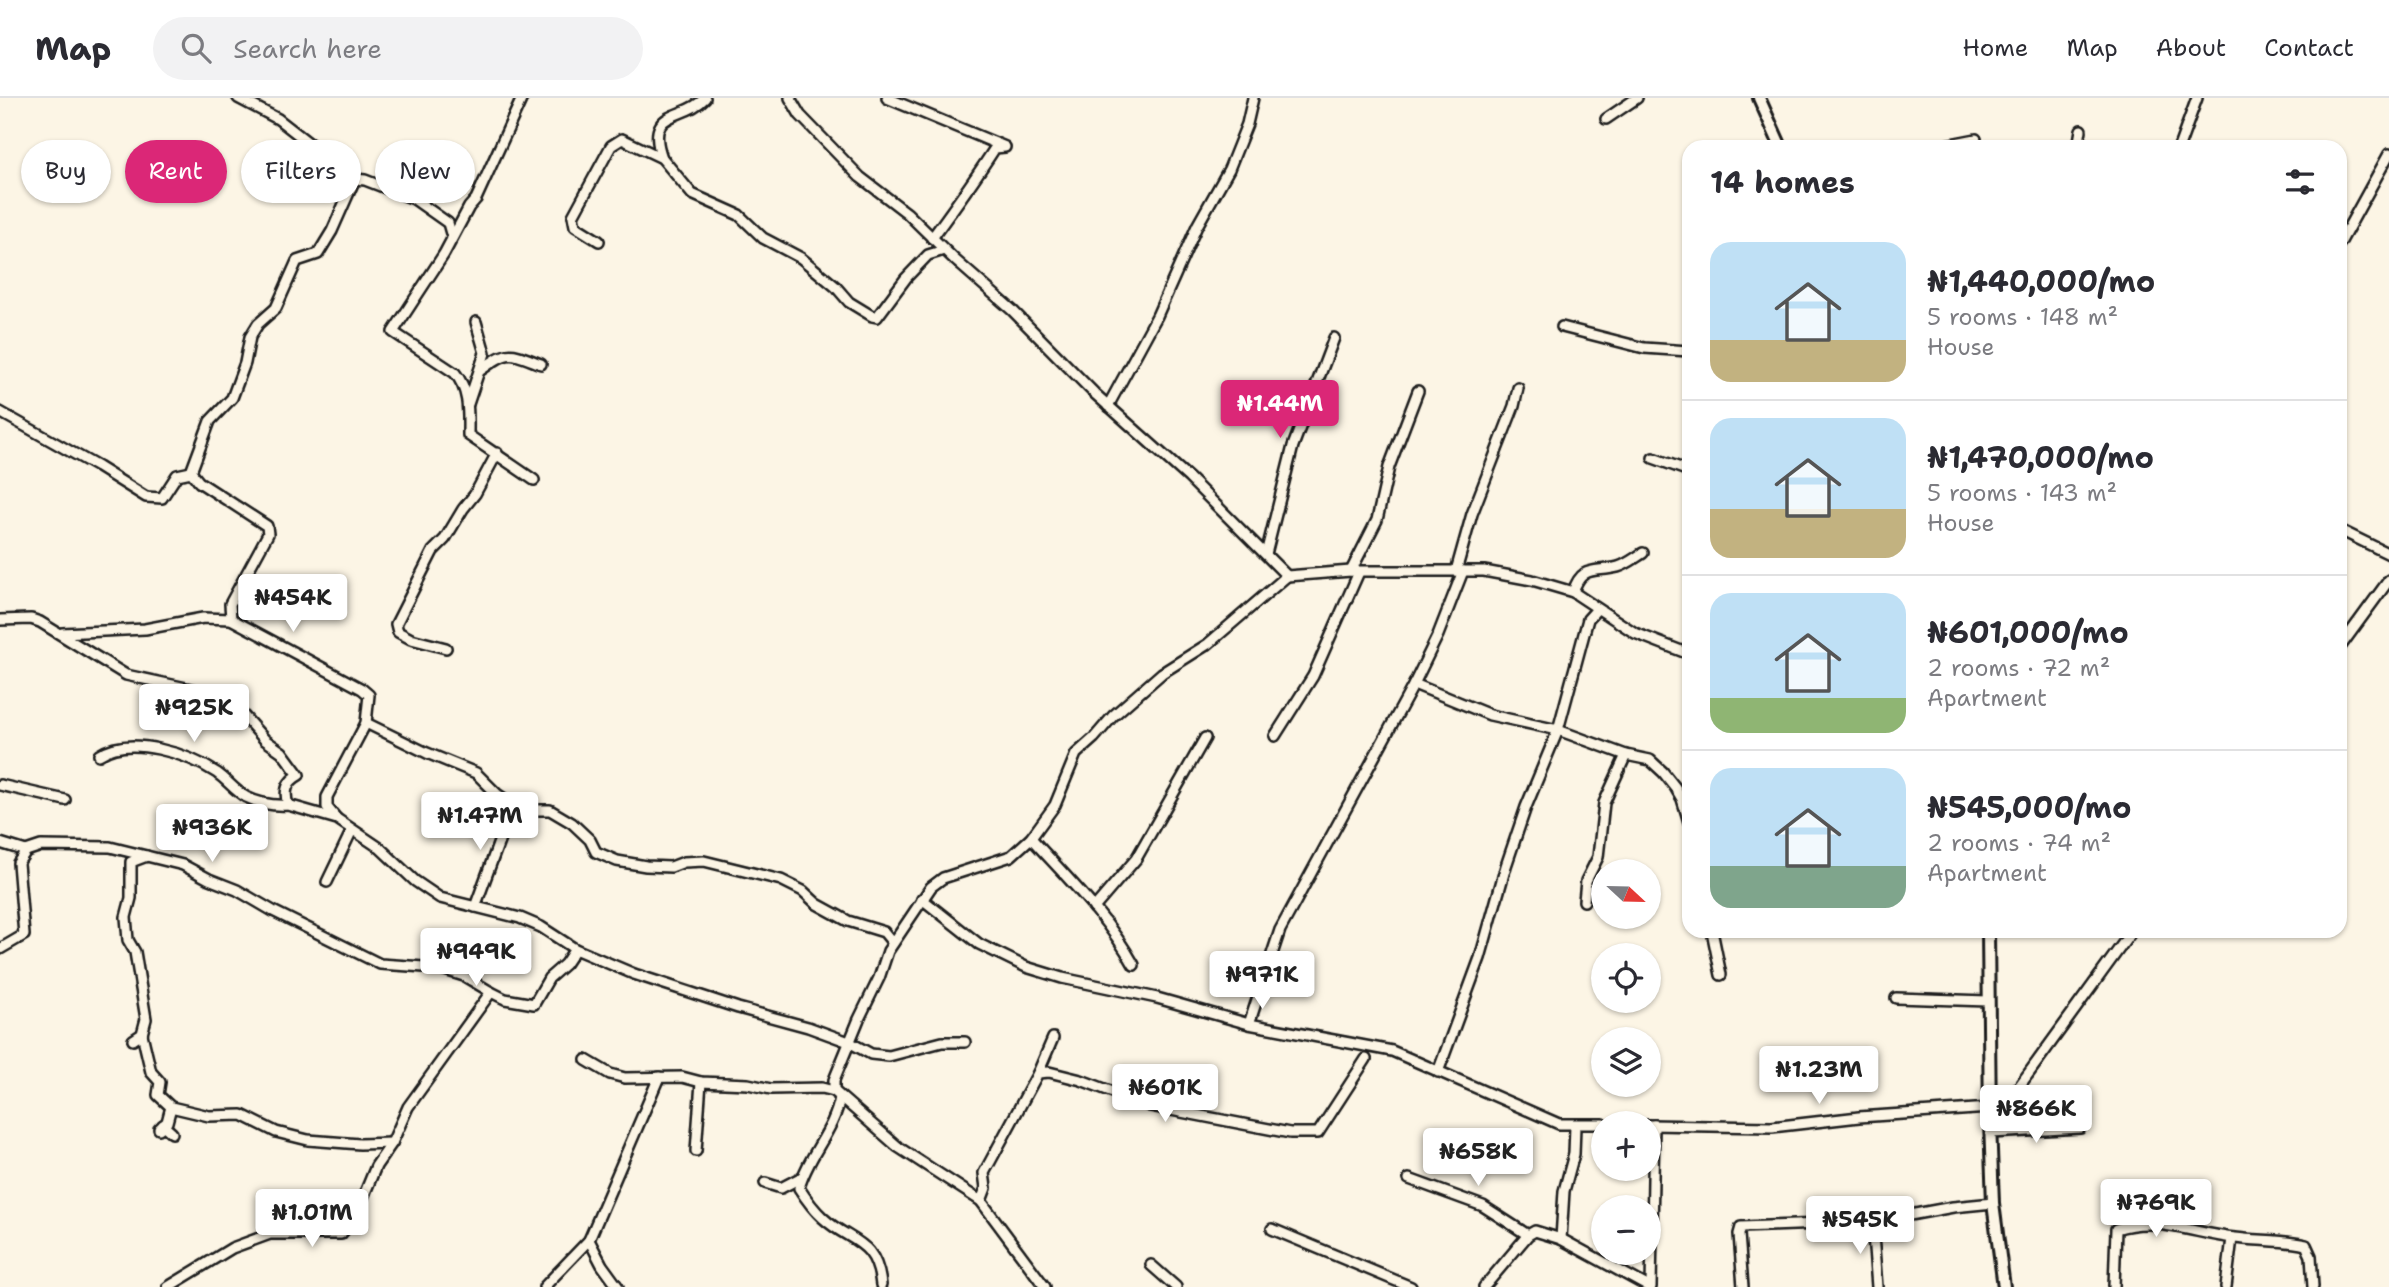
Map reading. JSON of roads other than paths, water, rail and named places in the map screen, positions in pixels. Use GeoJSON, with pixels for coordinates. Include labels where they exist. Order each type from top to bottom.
{"type":"FeatureCollection","features":[{"type":"Feature","properties":{"kind":"street"},"geometry":{"type":"LineString","coordinates":[[238,98],[278,119],[305,140]]}},
{"type":"Feature","properties":{"kind":"street"},"geometry":{"type":"LineString","coordinates":[[522,98],[476,199],[393,332],[463,382],[468,405],[468,435],[534,480]]}},
{"type":"Feature","properties":{"kind":"street"},"geometry":{"type":"LineString","coordinates":[[705,98],[688,110],[669,116],[657,136],[656,143],[662,158],[692,194],[739,215],[763,238],[801,258],[849,302],[877,317],[906,278],[928,255],[944,250]]}},
{"type":"Feature","properties":{"kind":"street"},"geometry":{"type":"LineString","coordinates":[[790,98],[800,115],[860,177],[907,213],[1037,333],[1108,406],[1189,478],[1200,492],[1287,576]]}},
{"type":"Feature","properties":{"kind":"street"},"geometry":{"type":"LineString","coordinates":[[887,98],[1005,147],[995,148],[932,237]]}},
{"type":"Feature","properties":{"kind":"street"},"geometry":{"type":"LineString","coordinates":[[1108,406],[1157,316],[1197,226],[1229,169],[1247,124],[1253,98]]}},
{"type":"Feature","properties":{"kind":"street"},"geometry":{"type":"LineString","coordinates":[[1606,118],[1637,98]]}},
{"type":"Feature","properties":{"kind":"street"},"geometry":{"type":"LineString","coordinates":[[1759,98],[1778,140]]}},
{"type":"Feature","properties":{"kind":"street"},"geometry":{"type":"LineString","coordinates":[[2182,140],[2197,98]]}},
{"type":"Feature","properties":{"kind":"street"},"geometry":{"type":"LineString","coordinates":[[2079,140],[2081,130]]}},
{"type":"Feature","properties":{"kind":"street"},"geometry":{"type":"LineString","coordinates":[[599,241],[575,226],[573,216],[611,146],[622,139],[662,158]]}},
{"type":"Feature","properties":{"kind":"street"},"geometry":{"type":"LineString","coordinates":[[1971,140],[1976,139]]}},
{"type":"Feature","properties":{"kind":"street"},"geometry":{"type":"LineString","coordinates":[[2347,230],[2389,154]]}},
{"type":"Feature","properties":{"kind":"street"},"geometry":{"type":"LineString","coordinates":[[361,180],[414,199],[448,223],[453,237]]}},
{"type":"Feature","properties":{"kind":"street"},"geometry":{"type":"LineString","coordinates":[[191,472],[210,421],[232,398],[245,363],[250,337],[258,324],[276,308],[297,261],[318,254],[344,203]]}},
{"type":"Feature","properties":{"kind":"street"},"geometry":{"type":"LineString","coordinates":[[468,405],[485,353],[476,323]]}},
{"type":"Feature","properties":{"kind":"street"},"geometry":{"type":"LineString","coordinates":[[1562,327],[1644,348],[1682,351]]}},
{"type":"Feature","properties":{"kind":"street"},"geometry":{"type":"LineString","coordinates":[[1266,554],[1293,446],[1334,338]]}},
{"type":"Feature","properties":{"kind":"street"},"geometry":{"type":"LineString","coordinates":[[481,370],[501,355],[515,355],[541,364]]}},
{"type":"Feature","properties":{"kind":"street"},"geometry":{"type":"LineString","coordinates":[[1249,1024],[1280,930],[1415,684],[1447,613],[1472,514],[1518,388]]}},
{"type":"Feature","properties":{"kind":"street"},"geometry":{"type":"LineString","coordinates":[[1275,736],[1313,676],[1377,520],[1389,467],[1418,391]]}},
{"type":"Feature","properties":{"kind":"street"},"geometry":{"type":"LineString","coordinates":[[0,412],[146,497],[162,498],[177,475],[191,472]]}},
{"type":"Feature","properties":{"kind":"street"},"geometry":{"type":"LineString","coordinates":[[446,648],[411,639],[398,632],[396,624],[433,551],[445,540],[475,494],[496,453]]}},
{"type":"Feature","properties":{"kind":"street"},"geometry":{"type":"LineString","coordinates":[[1653,458],[1682,468]]}},
{"type":"Feature","properties":{"kind":"street"},"geometry":{"type":"LineString","coordinates":[[191,472],[199,482],[267,526],[268,534],[230,604],[231,619]]}},
{"type":"Feature","properties":{"kind":"street"},"geometry":{"type":"LineString","coordinates":[[2347,533],[2389,554]]}},
{"type":"Feature","properties":{"kind":"street"},"geometry":{"type":"LineString","coordinates":[[1573,592],[1578,579],[1586,572],[1620,567],[1643,553]]}},
{"type":"Feature","properties":{"kind":"street"},"geometry":{"type":"LineString","coordinates":[[881,1285],[877,1264],[867,1249],[824,1220],[799,1188],[802,1177],[838,1112],[834,1080],[893,943],[931,887],[943,878],[1011,856],[1031,838],[1055,805],[1076,754],[1112,716],[1162,673],[1208,644],[1287,576],[1355,571],[1484,571],[1532,580],[1573,592],[1635,633],[1682,651]]}},
{"type":"Feature","properties":{"kind":"street"},"geometry":{"type":"LineString","coordinates":[[2347,637],[2389,580]]}},
{"type":"Feature","properties":{"kind":"street"},"geometry":{"type":"LineString","coordinates":[[1438,1072],[1495,913],[1506,866],[1526,807],[1558,730],[1588,619],[1597,609]]}},
{"type":"Feature","properties":{"kind":"street"},"geometry":{"type":"LineString","coordinates":[[59,632],[145,629],[203,618],[231,619],[362,689],[369,695],[366,723],[327,797],[327,807],[337,819],[380,848],[415,881],[440,898],[520,918],[541,927],[575,949],[634,974],[849,1042],[871,1054],[889,1056],[942,1042],[965,1042]]}},
{"type":"Feature","properties":{"kind":"street"},"geometry":{"type":"LineString","coordinates":[[0,620],[35,620],[59,632],[126,675],[200,691],[242,714],[265,740],[282,752],[299,775],[290,780],[284,794],[288,806]]}},
{"type":"Feature","properties":{"kind":"street"},"geometry":{"type":"LineString","coordinates":[[1415,684],[1490,715],[1558,730],[1626,755],[1650,760],[1664,772],[1682,799]]}},
{"type":"Feature","properties":{"kind":"street"},"geometry":{"type":"LineString","coordinates":[[366,723],[476,773],[497,794],[506,808],[507,820],[475,907]]}},
{"type":"Feature","properties":{"kind":"street"},"geometry":{"type":"LineString","coordinates":[[1094,908],[1136,859],[1205,738]]}},
{"type":"Feature","properties":{"kind":"street"},"geometry":{"type":"LineString","coordinates":[[99,755],[110,747],[121,746],[166,751],[190,758],[218,774],[243,796],[268,806],[288,806],[337,819]]}},
{"type":"Feature","properties":{"kind":"street"},"geometry":{"type":"LineString","coordinates":[[1584,901],[1586,881],[1598,857],[1604,803],[1626,755]]}},
{"type":"Feature","properties":{"kind":"street"},"geometry":{"type":"LineString","coordinates":[[0,785],[65,800]]}},
{"type":"Feature","properties":{"kind":"street"},"geometry":{"type":"LineString","coordinates":[[497,794],[526,810],[550,810],[572,823],[590,840],[596,852],[617,860],[631,864],[671,867],[684,862],[704,861],[780,880],[803,891],[817,904],[848,921],[884,932],[893,943]]}},
{"type":"Feature","properties":{"kind":"street"},"geometry":{"type":"LineString","coordinates":[[327,881],[352,830]]}},
{"type":"Feature","properties":{"kind":"street"},"geometry":{"type":"LineString","coordinates":[[1031,838],[1080,889],[1120,940],[1134,965]]}},
{"type":"Feature","properties":{"kind":"street"},"geometry":{"type":"LineString","coordinates":[[0,843],[26,851],[41,846],[93,849],[110,847],[183,865],[380,964],[439,968],[464,976],[505,999],[534,1004],[549,978],[565,964],[575,949]]}},
{"type":"Feature","properties":{"kind":"street"},"geometry":{"type":"LineString","coordinates":[[0,949],[24,934],[18,863],[26,851]]}},
{"type":"Feature","properties":{"kind":"street"},"geometry":{"type":"LineString","coordinates":[[146,856],[131,862],[131,898],[126,917],[128,940],[135,952],[146,1019],[142,1034],[151,1072],[160,1082],[158,1095],[171,1107],[209,1116],[242,1115],[276,1132],[308,1140],[359,1144],[392,1143]]}},
{"type":"Feature","properties":{"kind":"street"},"geometry":{"type":"LineString","coordinates":[[922,899],[979,944],[1026,967],[1062,978],[1157,998],[1249,1024],[1392,1051],[1559,1124],[1591,1125]]}},
{"type":"Feature","properties":{"kind":"street"},"geometry":{"type":"LineString","coordinates":[[1713,938],[1721,975]]}},
{"type":"Feature","properties":{"kind":"street"},"geometry":{"type":"LineString","coordinates":[[1988,938],[1993,1203],[2004,1287]]}},
{"type":"Feature","properties":{"kind":"street"},"geometry":{"type":"LineString","coordinates":[[1990,1128],[2127,938]]}},
{"type":"Feature","properties":{"kind":"street"},"geometry":{"type":"LineString","coordinates":[[168,1287],[232,1248],[270,1234],[341,1234],[355,1217],[376,1166],[392,1143],[408,1107],[491,992]]}},
{"type":"Feature","properties":{"kind":"street"},"geometry":{"type":"LineString","coordinates":[[1896,998],[1988,1001]]}},
{"type":"Feature","properties":{"kind":"street"},"geometry":{"type":"LineString","coordinates":[[133,1040],[142,1034]]}},
{"type":"Feature","properties":{"kind":"street"},"geometry":{"type":"LineString","coordinates":[[981,1201],[986,1188],[984,1173],[1038,1073],[1053,1038]]}},
{"type":"Feature","properties":{"kind":"street"},"geometry":{"type":"LineString","coordinates":[[1038,1073],[1049,1072],[1081,1080],[1150,1106],[1290,1133],[1318,1133],[1366,1059]]}},
{"type":"Feature","properties":{"kind":"street"},"geometry":{"type":"LineString","coordinates":[[586,1060],[617,1076],[682,1077],[701,1082],[748,1084],[771,1089],[822,1088],[837,1094],[898,1147],[981,1201],[1045,1287]]}},
{"type":"Feature","properties":{"kind":"street"},"geometry":{"type":"LineString","coordinates":[[544,1287],[589,1240],[659,1077]]}},
{"type":"Feature","properties":{"kind":"street"},"geometry":{"type":"LineString","coordinates":[[822,1088],[834,1080]]}},
{"type":"Feature","properties":{"kind":"street"},"geometry":{"type":"LineString","coordinates":[[696,1151],[701,1082]]}},
{"type":"Feature","properties":{"kind":"street"},"geometry":{"type":"LineString","coordinates":[[171,1107],[167,1122],[161,1127],[172,1133]]}},
{"type":"Feature","properties":{"kind":"street"},"geometry":{"type":"LineString","coordinates":[[1661,1125],[1772,1127],[1859,1117],[1990,1108]]}},
{"type":"Feature","properties":{"kind":"street"},"geometry":{"type":"LineString","coordinates":[[1561,1239],[1564,1191],[1574,1154],[1575,1126]]}},
{"type":"Feature","properties":{"kind":"street"},"geometry":{"type":"LineString","coordinates":[[1990,1128],[2080,1128]]}},
{"type":"Feature","properties":{"kind":"street"},"geometry":{"type":"LineString","coordinates":[[765,1183],[781,1188],[802,1177]]}},
{"type":"Feature","properties":{"kind":"street"},"geometry":{"type":"LineString","coordinates":[[1409,1180],[1483,1206],[1528,1235]]}},
{"type":"Feature","properties":{"kind":"street"},"geometry":{"type":"LineString","coordinates":[[1484,1287],[1528,1235],[1535,1231],[1561,1239],[1650,1287],[1651,1181]]}},
{"type":"Feature","properties":{"kind":"street"},"geometry":{"type":"LineString","coordinates":[[1743,1287],[1739,1234],[1741,1227],[1872,1222],[1953,1207],[1993,1203]]}},
{"type":"Feature","properties":{"kind":"street"},"geometry":{"type":"LineString","coordinates":[[1872,1222],[1877,1287]]}},
{"type":"Feature","properties":{"kind":"street"},"geometry":{"type":"LineString","coordinates":[[2114,1287],[2116,1229],[2132,1223],[2162,1224],[2232,1238],[2306,1245],[2311,1256],[2313,1287]]}},
{"type":"Feature","properties":{"kind":"street"},"geometry":{"type":"LineString","coordinates":[[1272,1229],[1410,1287]]}},
{"type":"Feature","properties":{"kind":"street"},"geometry":{"type":"LineString","coordinates":[[2226,1287],[2232,1238]]}},
{"type":"Feature","properties":{"kind":"street"},"geometry":{"type":"LineString","coordinates":[[589,1240],[618,1287]]}},
{"type":"Feature","properties":{"kind":"street"},"geometry":{"type":"LineString","coordinates":[[1151,1265],[1176,1287]]}}]}
